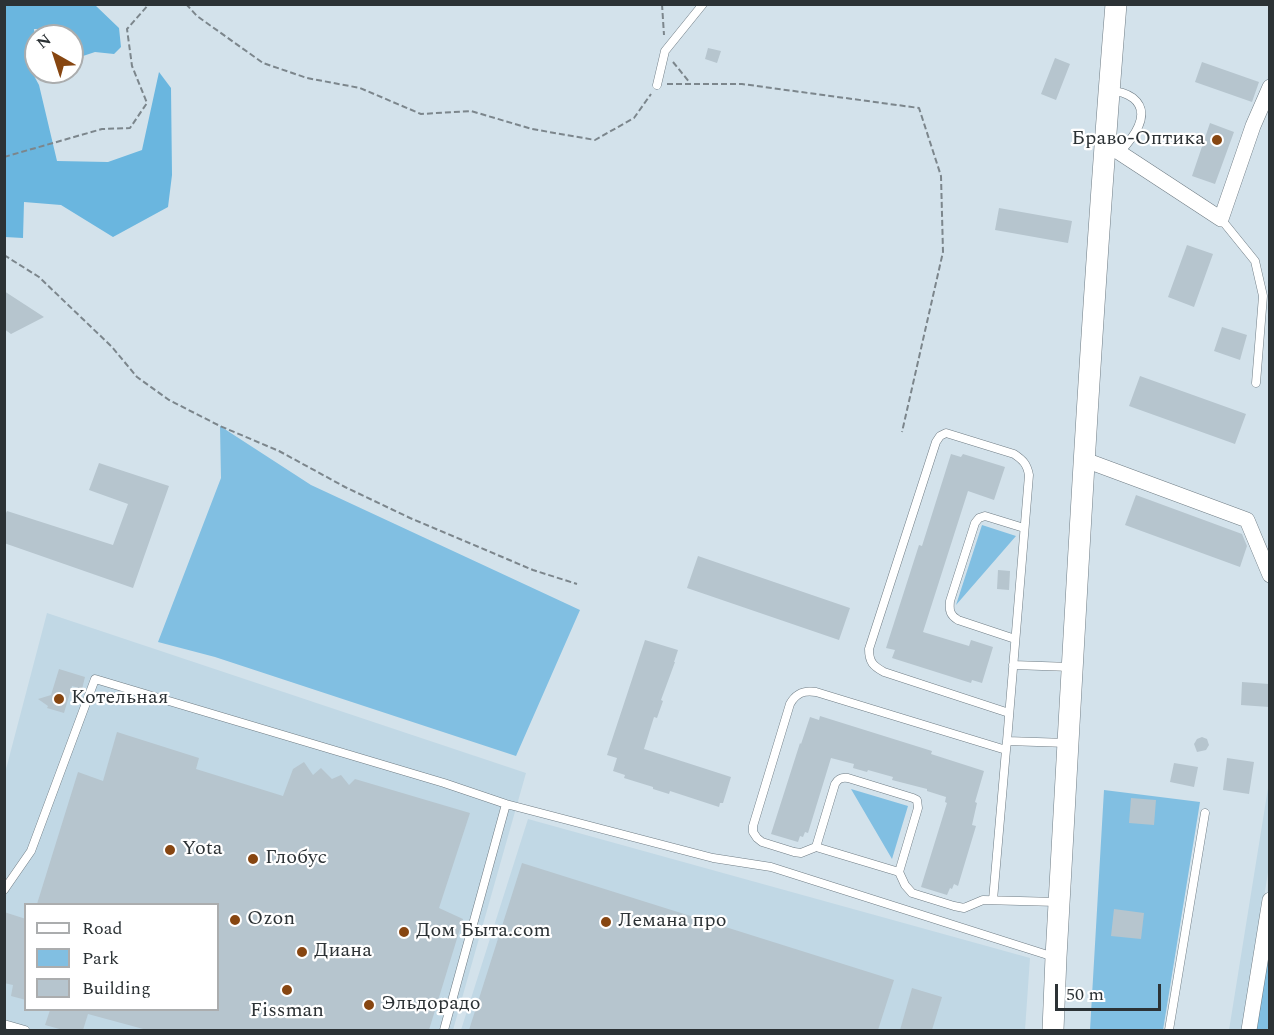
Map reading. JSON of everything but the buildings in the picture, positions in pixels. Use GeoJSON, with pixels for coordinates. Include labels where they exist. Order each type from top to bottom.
{"type":"FeatureCollection","features":[{"type":"Feature","properties":{"kind":"street"},"geometry":{"type":"LineString","coordinates":[[1053,1030],[1085,460],[1112,148],[1109,91],[1116,4]]}},
{"type":"Feature","properties":{"kind":"street"},"geometry":{"type":"LineString","coordinates":[[1112,148],[1221,219],[1269,87]]}},
{"type":"Feature","properties":{"kind":"street"},"geometry":{"type":"LineString","coordinates":[[1085,460],[1247,520],[1269,575]]}},
{"type":"Feature","properties":{"kind":"street"},"geometry":{"type":"LineString","coordinates":[[1249,1030],[1269,900]]}},
{"type":"Feature","properties":{"kind":"lane"},"geometry":{"type":"LineString","coordinates":[[657,85],[665,51],[703,4]]}},
{"type":"Feature","properties":{"kind":"lane"},"geometry":{"type":"LineString","coordinates":[[1109,91],[1127,94],[1137,102],[1141,110],[1141,123],[1131,140],[1112,148]]}},
{"type":"Feature","properties":{"kind":"lane"},"geometry":{"type":"LineString","coordinates":[[1221,219],[1255,261],[1263,296],[1256,383]]}},
{"type":"Feature","properties":{"kind":"lane"},"geometry":{"type":"LineString","coordinates":[[993,900],[1007,741],[1029,475],[1028,467],[1023,459],[1014,454],[946,433],[939,436],[936,442],[869,648],[869,658],[875,667],[884,672],[1009,713]]}},
{"type":"Feature","properties":{"kind":"lane"},"geometry":{"type":"LineString","coordinates":[[1015,639],[958,620],[949,611],[975,523],[979,518],[985,516],[1024,528]]}},
{"type":"Feature","properties":{"kind":"lane"},"geometry":{"type":"LineString","coordinates":[[1013,665],[1072,667]]}},
{"type":"Feature","properties":{"kind":"lane"},"geometry":{"type":"LineString","coordinates":[[4,890],[31,851],[95,679],[444,783],[506,804],[713,858],[771,867],[1056,957]]}},
{"type":"Feature","properties":{"kind":"lane"},"geometry":{"type":"LineString","coordinates":[[899,872],[816,847],[801,853],[794,852],[762,842],[753,832],[790,704],[794,698],[800,693],[816,692],[1006,750]]}},
{"type":"Feature","properties":{"kind":"lane"},"geometry":{"type":"LineString","coordinates":[[1007,741],[1068,743]]}},
{"type":"Feature","properties":{"kind":"lane"},"geometry":{"type":"LineString","coordinates":[[816,847],[838,780],[843,777],[917,800],[918,808],[899,872],[912,893],[964,908],[983,900],[1059,902]]}},
{"type":"Feature","properties":{"kind":"lane"},"geometry":{"type":"LineString","coordinates":[[444,1030],[506,804]]}},
{"type":"Feature","properties":{"kind":"lane"},"geometry":{"type":"LineString","coordinates":[[1168,1030],[1205,813]]}},
{"type":"Feature","properties":{"kind":"lane"},"geometry":{"type":"LineString","coordinates":[[4,1024],[25,1030]]}},
{"type":"Feature","properties":{"kind":"path"},"geometry":{"type":"LineString","coordinates":[[4,157],[102,129],[130,128],[147,103],[132,66],[128,29],[149,4]]}},
{"type":"Feature","properties":{"kind":"path"},"geometry":{"type":"LineString","coordinates":[[186,4],[197,16],[263,63],[307,78],[360,88],[421,114],[471,111],[532,129],[595,140],[634,118],[657,85],[742,84],[919,108],[941,176],[943,252],[902,432]]}},
{"type":"Feature","properties":{"kind":"path"},"geometry":{"type":"LineString","coordinates":[[4,255],[39,278],[112,347],[137,377],[169,400],[220,426],[279,451],[345,487],[410,518],[532,570],[577,584]]}},
{"type":"Feature","properties":{"kind":"shaded area"},"geometry":{"type":"Polygon","coordinates":[[[5,4],[95,5],[119,28],[121,47],[114,54],[95,52],[84,56],[84,24],[24,24],[24,84],[39,85],[57,161],[108,162],[142,150],[159,72],[171,88],[172,175],[168,207],[113,237],[61,205],[24,202],[23,238],[5,237],[5,4]]]}},
{"type":"Feature","properties":{"kind":"shaded area"},"geometry":{"type":"Polygon","coordinates":[[[47,613],[526,773],[453,1030],[5,1030],[5,773],[47,613]]]}},
{"type":"Feature","properties":{"kind":"shaded area"},"geometry":{"type":"Polygon","coordinates":[[[1269,782],[1269,866],[1243,1030],[1229,1030],[1269,782]]]}},
{"type":"Feature","properties":{"kind":"shaded area"},"geometry":{"type":"Polygon","coordinates":[[[528,819],[1030,958],[1025,1030],[461,1030],[528,819]]]}},
{"type":"Feature","properties":{"kind":"green space"},"geometry":{"type":"Polygon","coordinates":[[[220,426],[311,485],[580,610],[516,756],[215,657],[158,642],[221,478],[220,426]]]}},
{"type":"Feature","properties":{"kind":"green space"},"geometry":{"type":"Polygon","coordinates":[[[982,525],[1016,536],[956,605],[982,525]]]}},
{"type":"Feature","properties":{"kind":"green space"},"geometry":{"type":"Polygon","coordinates":[[[851,789],[908,806],[892,859],[851,789]]]}},
{"type":"Feature","properties":{"kind":"green space"},"geometry":{"type":"Polygon","coordinates":[[[1104,790],[1200,802],[1163,1030],[1090,1030],[1104,790]]]}},
{"type":"Feature","properties":{"kind":"green space"},"geometry":{"type":"Polygon","coordinates":[[[1269,941],[1269,1028],[1253,1030],[1269,941]]]}},
{"type":"Feature","properties":{"kind":"place","name":"Браво-Оптика"},"geometry":{"type":"Point","coordinates":[1217,140]}},
{"type":"Feature","properties":{"kind":"place","name":"Котельная"},"geometry":{"type":"Point","coordinates":[59,699]}},
{"type":"Feature","properties":{"kind":"place","name":"Yota"},"geometry":{"type":"Point","coordinates":[170,850]}},
{"type":"Feature","properties":{"kind":"place","name":"Глобус"},"geometry":{"type":"Point","coordinates":[253,859]}},
{"type":"Feature","properties":{"kind":"place","name":"Ozon"},"geometry":{"type":"Point","coordinates":[235,920]}},
{"type":"Feature","properties":{"kind":"place","name":"Лемана про"},"geometry":{"type":"Point","coordinates":[606,922]}},
{"type":"Feature","properties":{"kind":"place","name":"Дом Быта.com"},"geometry":{"type":"Point","coordinates":[404,932]}},
{"type":"Feature","properties":{"kind":"place","name":"Диана"},"geometry":{"type":"Point","coordinates":[302,952]}},
{"type":"Feature","properties":{"kind":"place","name":"Fissman"},"geometry":{"type":"Point","coordinates":[287,990]}},
{"type":"Feature","properties":{"kind":"place","name":"Эльдорадо"},"geometry":{"type":"Point","coordinates":[369,1005]}}]}
